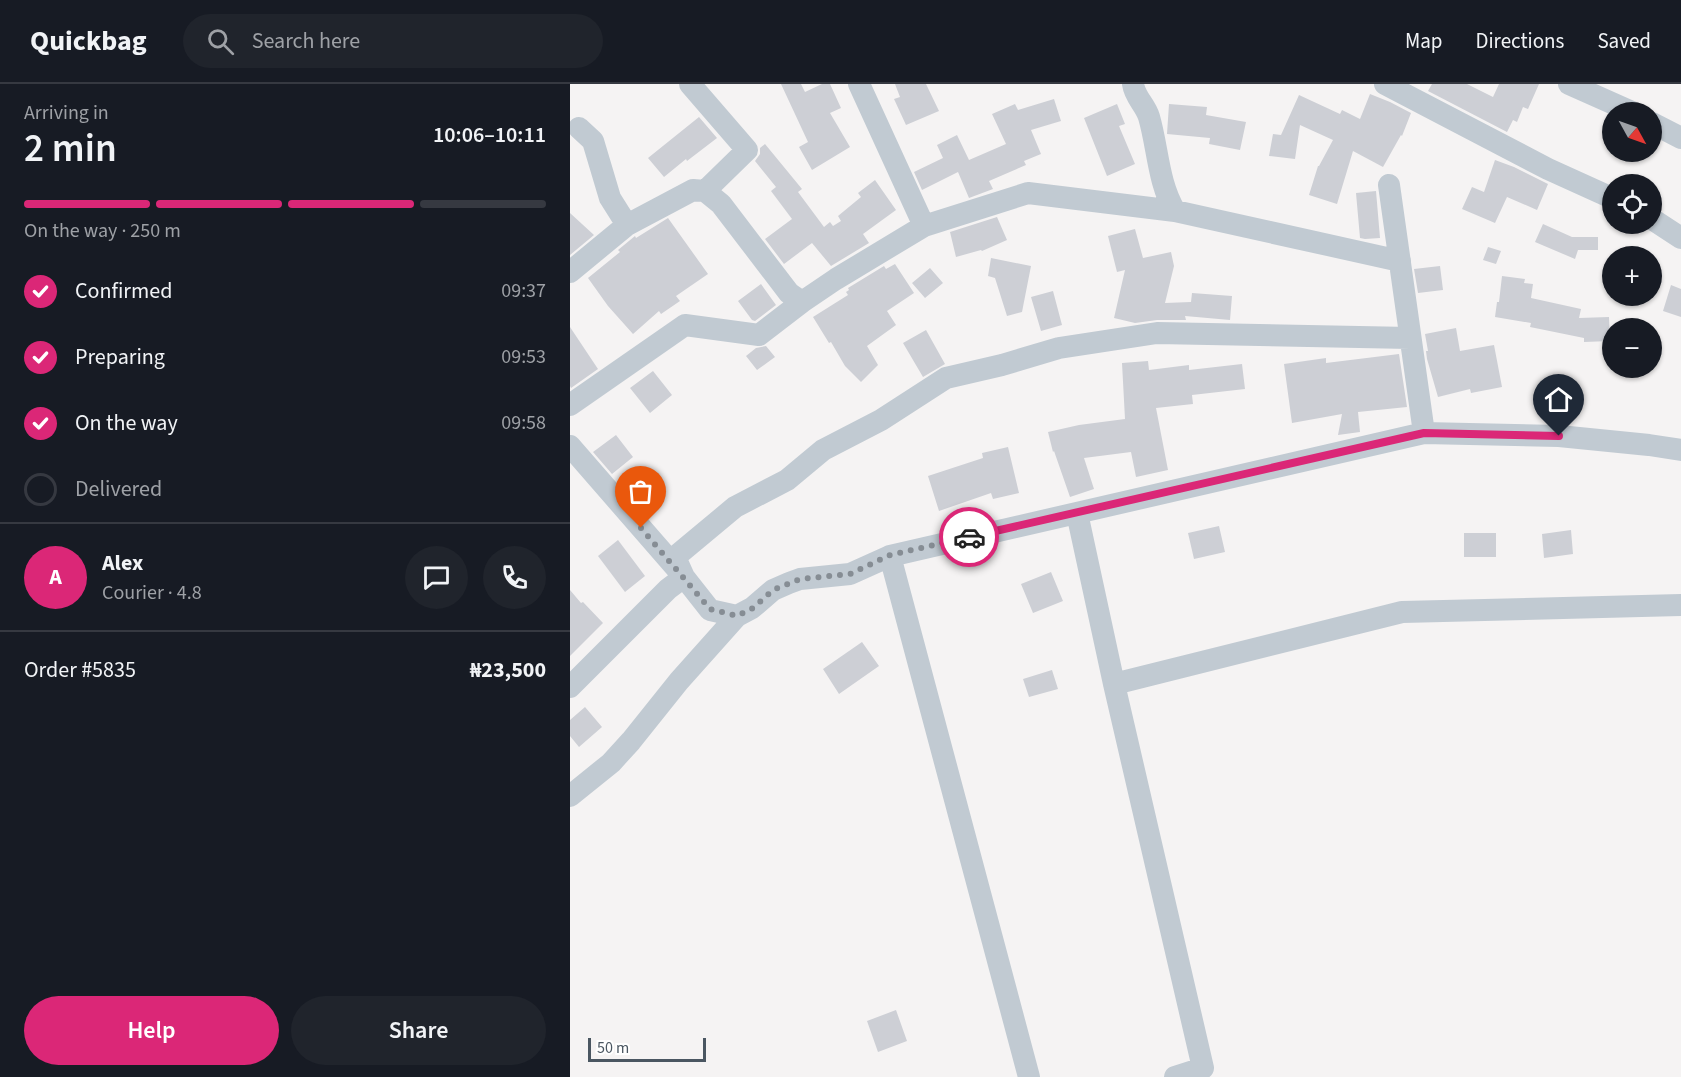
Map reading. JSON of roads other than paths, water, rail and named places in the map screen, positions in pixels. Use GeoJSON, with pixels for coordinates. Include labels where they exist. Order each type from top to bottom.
{"type":"FeatureCollection","features":[{"type":"Feature","properties":{"kind":"street"},"geometry":{"type":"LineString","coordinates":[[690,84],[747,150],[705,191]]}},
{"type":"Feature","properties":{"kind":"street"},"geometry":{"type":"LineString","coordinates":[[859,84],[924,225]]}},
{"type":"Feature","properties":{"kind":"street"},"geometry":{"type":"LineString","coordinates":[[1133,84],[1134,92],[1148,114],[1167,198],[1175,211]]}},
{"type":"Feature","properties":{"kind":"street"},"geometry":{"type":"LineString","coordinates":[[1385,84],[1548,169],[1602,193]]}},
{"type":"Feature","properties":{"kind":"street"},"geometry":{"type":"LineString","coordinates":[[1569,84],[1610,102]]}},
{"type":"Feature","properties":{"kind":"street"},"geometry":{"type":"LineString","coordinates":[[579,128],[593,141],[610,198],[627,225]]}},
{"type":"Feature","properties":{"kind":"street"},"geometry":{"type":"LineString","coordinates":[[1662,128],[1681,138]]}},
{"type":"Feature","properties":{"kind":"street"},"geometry":{"type":"LineString","coordinates":[[1389,185],[1424,433]]}},
{"type":"Feature","properties":{"kind":"street"},"geometry":{"type":"LineString","coordinates":[[570,272],[627,225],[693,190],[705,191],[722,204],[789,293],[802,302]]}},
{"type":"Feature","properties":{"kind":"street"},"geometry":{"type":"LineString","coordinates":[[570,405],[685,325],[759,335],[836,279],[924,225],[1028,193],[1175,211],[1400,261]]}},
{"type":"Feature","properties":{"kind":"street"},"geometry":{"type":"LineString","coordinates":[[1662,226],[1681,238]]}},
{"type":"Feature","properties":{"kind":"street"},"geometry":{"type":"LineString","coordinates":[[684,577],[675,557],[735,507],[787,480],[823,450],[881,420],[946,378],[1002,365],[1059,348],[1157,333],[1410,338]]}},
{"type":"Feature","properties":{"kind":"street"},"geometry":{"type":"LineString","coordinates":[[570,796],[611,763],[737,616],[753,608],[773,590],[800,579],[850,574],[890,555],[1424,433],[1559,436],[1681,450]]}},
{"type":"Feature","properties":{"kind":"street"},"geometry":{"type":"LineString","coordinates":[[575,460],[684,577],[710,609],[737,616]]}},
{"type":"Feature","properties":{"kind":"street"},"geometry":{"type":"LineString","coordinates":[[1077,513],[1203,1068],[1176,1077]]}},
{"type":"Feature","properties":{"kind":"street"},"geometry":{"type":"LineString","coordinates":[[890,555],[1029,1077]]}},
{"type":"Feature","properties":{"kind":"street"},"geometry":{"type":"LineString","coordinates":[[570,687],[668,589],[684,577]]}},
{"type":"Feature","properties":{"kind":"street"},"geometry":{"type":"LineString","coordinates":[[1114,684],[1402,612],[1681,605]]}}]}
